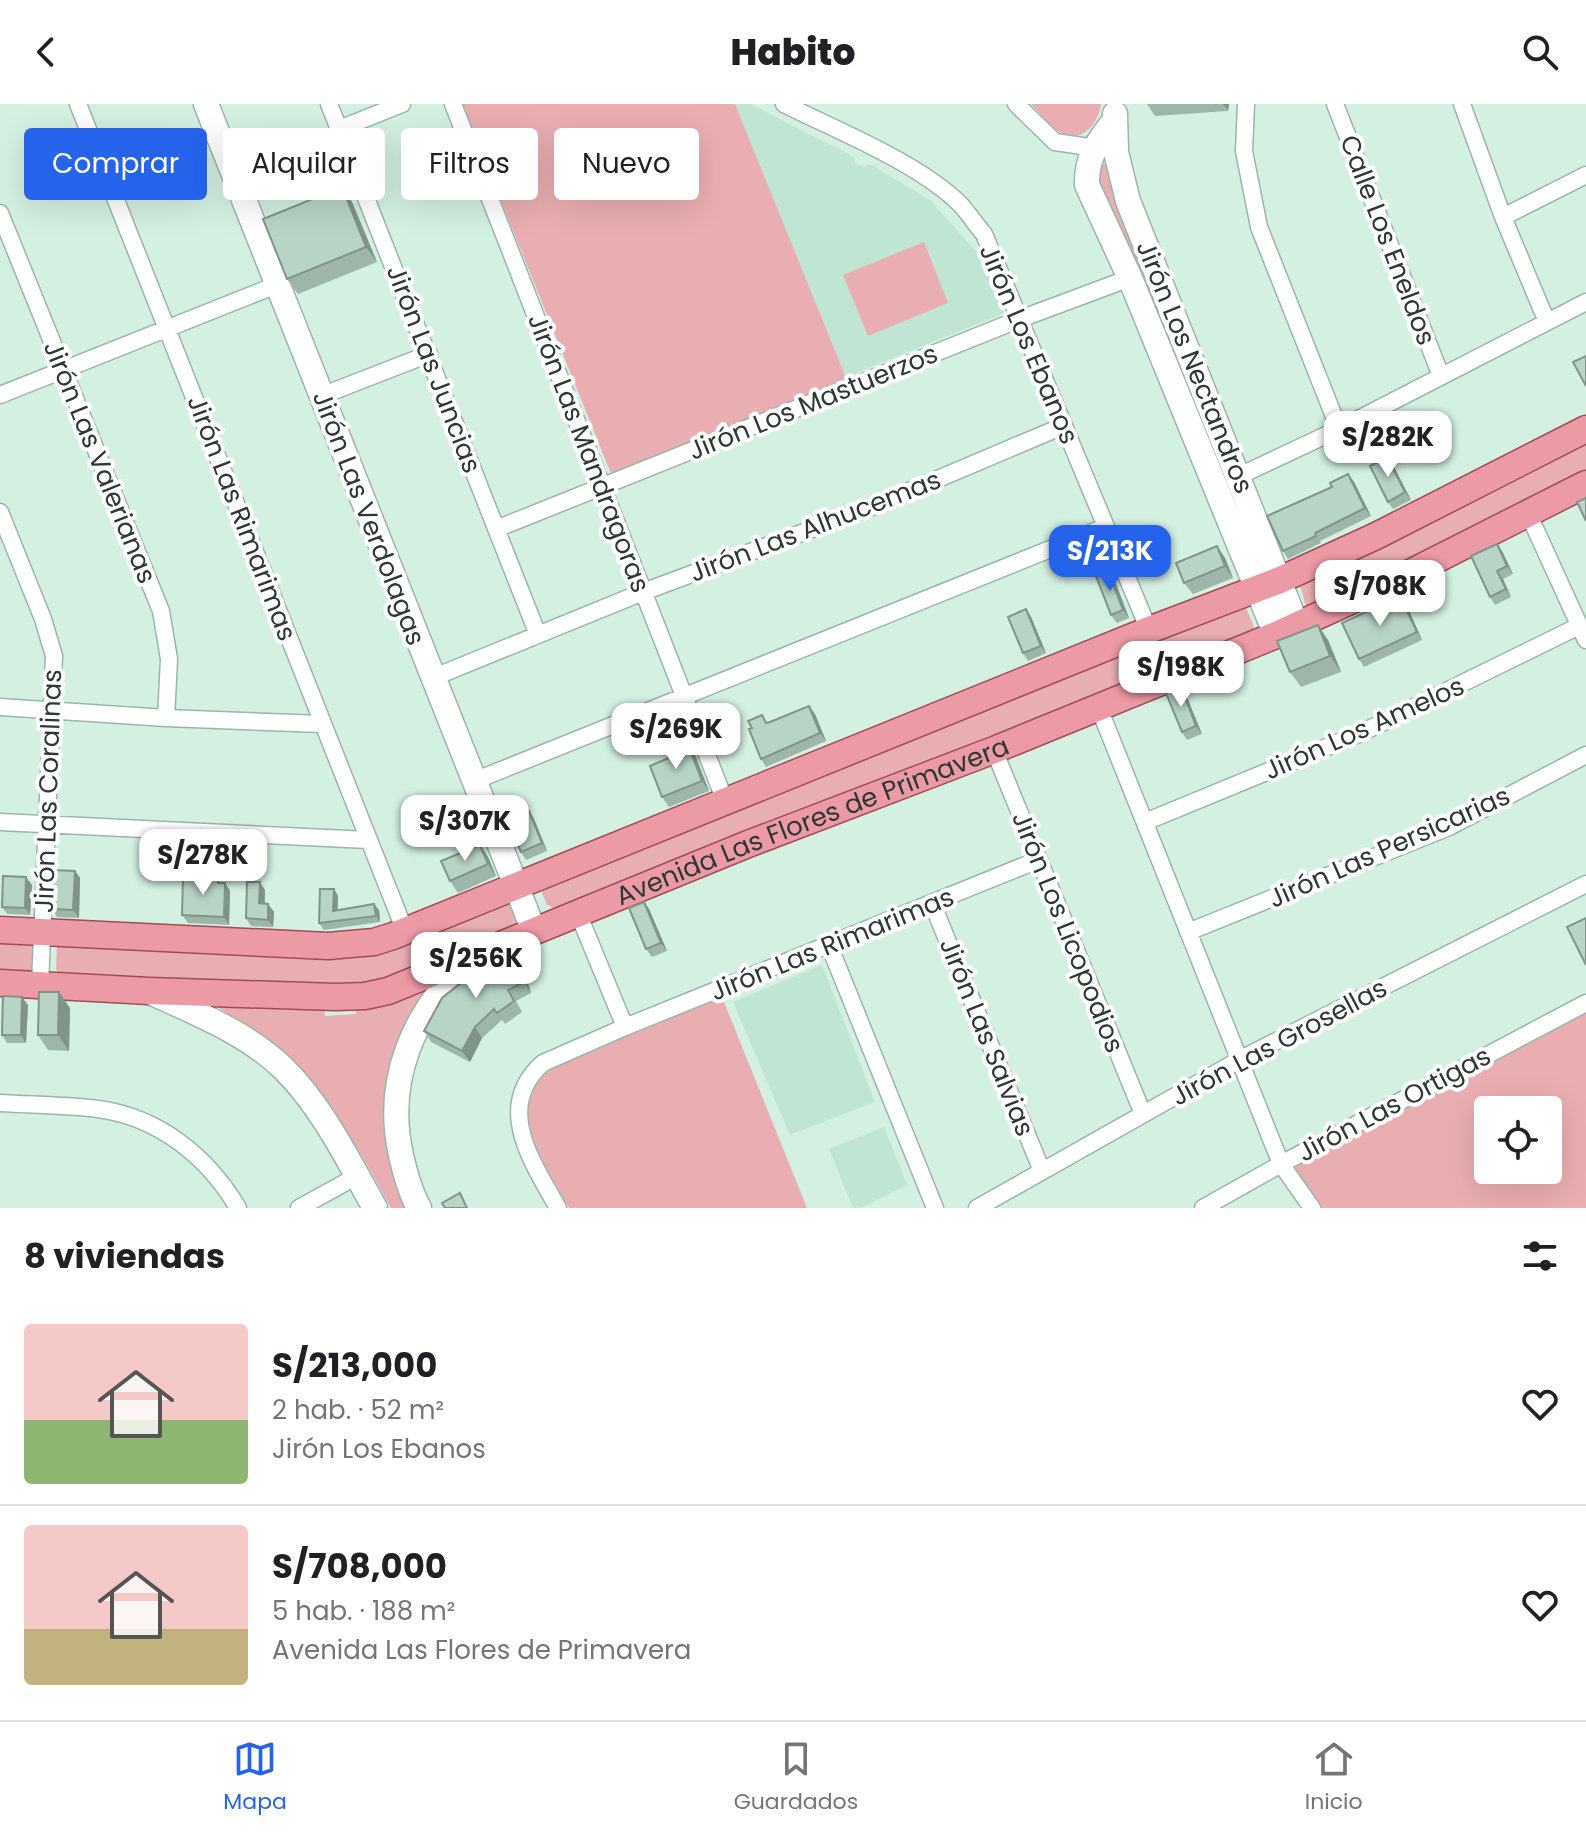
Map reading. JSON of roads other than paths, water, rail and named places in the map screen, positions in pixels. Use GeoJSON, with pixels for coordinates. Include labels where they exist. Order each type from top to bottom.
{"type":"FeatureCollection","features":[{"type":"Feature","properties":{"kind":"main road","name":"Avenida Las Flores de Primavera"},"geometry":{"type":"LineString","coordinates":[[0,930],[328,946],[374,942],[1268,585],[1376,536],[1586,429]]}},
{"type":"Feature","properties":{"kind":"main road","name":"Avenida Las Flores de Primavera"},"geometry":{"type":"LineString","coordinates":[[0,983],[149,991],[365,996],[388,991],[748,844],[994,750],[1286,631],[1398,579],[1586,484]]}},
{"type":"Feature","properties":{"kind":"street","name":"Jirón Las Rimarimas"},"geometry":{"type":"LineString","coordinates":[[78,104],[405,931]]}},
{"type":"Feature","properties":{"kind":"street","name":"Jirón Las Verdolagas"},"geometry":{"type":"LineString","coordinates":[[206,104],[534,931]]}},
{"type":"Feature","properties":{"kind":"street","name":"Jirón Las Juncias"},"geometry":{"type":"LineString","coordinates":[[329,104],[339,128]]}},
{"type":"Feature","properties":{"kind":"street"},"geometry":{"type":"LineString","coordinates":[[342,128],[402,104]]}},
{"type":"Feature","properties":{"kind":"street","name":"Jirón Las Mandragoras"},"geometry":{"type":"LineString","coordinates":[[453,104],[725,801]]}},
{"type":"Feature","properties":{"kind":"street","name":"Jirón Los Ebanos"},"geometry":{"type":"LineString","coordinates":[[784,104],[898,162],[935,185],[960,205],[984,234],[1149,630]]}},
{"type":"Feature","properties":{"kind":"street"},"geometry":{"type":"LineString","coordinates":[[1016,104],[1055,142],[1105,149]]}},
{"type":"Feature","properties":{"kind":"street"},"geometry":{"type":"LineString","coordinates":[[1246,104],[1244,151],[1259,227],[1339,429]]}},
{"type":"Feature","properties":{"kind":"street","name":"Calle Los Eneldos"},"geometry":{"type":"LineString","coordinates":[[1335,104],[1441,376]]}},
{"type":"Feature","properties":{"kind":"street"},"geometry":{"type":"LineString","coordinates":[[1468,106],[1503,217],[1547,322]]}},
{"type":"Feature","properties":{"kind":"street","name":"Jirón Los Nectandros"},"geometry":{"type":"LineString","coordinates":[[1115,112],[1105,149],[1239,476],[1268,585],[1286,631]]}},
{"type":"Feature","properties":{"kind":"street"},"geometry":{"type":"LineString","coordinates":[[1105,149],[1087,169],[1087,185],[1268,585]]}},
{"type":"Feature","properties":{"kind":"street"},"geometry":{"type":"LineString","coordinates":[[1503,217],[1586,175]]}},
{"type":"Feature","properties":{"kind":"street","name":"Jirón Las Juncias"},"geometry":{"type":"LineString","coordinates":[[367,200],[538,635]]}},
{"type":"Feature","properties":{"kind":"street","name":"Jirón Las Valerianas"},"geometry":{"type":"LineString","coordinates":[[0,213],[161,611],[169,659],[166,718]]}},
{"type":"Feature","properties":{"kind":"street","name":"Jirón Los Mastuerzos"},"geometry":{"type":"LineString","coordinates":[[496,529],[1130,278]]}},
{"type":"Feature","properties":{"kind":"street"},"geometry":{"type":"LineString","coordinates":[[0,395],[279,284]]}},
{"type":"Feature","properties":{"kind":"street"},"geometry":{"type":"LineString","coordinates":[[1239,476],[1339,429],[1586,302]]}},
{"type":"Feature","properties":{"kind":"street"},"geometry":{"type":"LineString","coordinates":[[321,396],[429,354]]}},
{"type":"Feature","properties":{"kind":"street","name":"Jirón Las Alhucemas"},"geometry":{"type":"LineString","coordinates":[[432,678],[643,592],[874,506],[1063,426]]}},
{"type":"Feature","properties":{"kind":"street","name":"Jirón Las Coralinas"},"geometry":{"type":"LineString","coordinates":[[0,512],[43,619],[54,656],[40,985]]}},
{"type":"Feature","properties":{"kind":"street"},"geometry":{"type":"LineString","coordinates":[[1528,513],[1583,633]]}},
{"type":"Feature","properties":{"kind":"street"},"geometry":{"type":"LineString","coordinates":[[474,781],[1105,527]]}},
{"type":"Feature","properties":{"kind":"street","name":"Jirón Los Amelos"},"geometry":{"type":"LineString","coordinates":[[1145,822],[1361,733],[1583,633]]}},
{"type":"Feature","properties":{"kind":"street"},"geometry":{"type":"LineString","coordinates":[[0,707],[322,724]]}},
{"type":"Feature","properties":{"kind":"street"},"geometry":{"type":"LineString","coordinates":[[1099,708],[1281,1164],[1312,1208]]}},
{"type":"Feature","properties":{"kind":"street","name":"Jirón Los Licopodios"},"geometry":{"type":"LineString","coordinates":[[994,750],[1143,1114]]}},
{"type":"Feature","properties":{"kind":"street","name":"Jirón Las Persicarias"},"geometry":{"type":"LineString","coordinates":[[1188,932],[1449,827],[1586,755]]}},
{"type":"Feature","properties":{"kind":"street"},"geometry":{"type":"LineString","coordinates":[[0,822],[368,840]]}},
{"type":"Feature","properties":{"kind":"street","name":"Jirón Las Rimarimas"},"geometry":{"type":"LineString","coordinates":[[552,1206],[521,1133],[519,1106],[522,1093],[543,1063],[1038,860]]}},
{"type":"Feature","properties":{"kind":"street","name":"Jirón Las Grosellas"},"geometry":{"type":"LineString","coordinates":[[977,1208],[1241,1059],[1586,884]]}},
{"type":"Feature","properties":{"kind":"street","name":"Jirón Las Salvias"},"geometry":{"type":"LineString","coordinates":[[932,903],[1042,1171]]}},
{"type":"Feature","properties":{"kind":"street"},"geometry":{"type":"LineString","coordinates":[[578,913],[625,1027]]}},
{"type":"Feature","properties":{"kind":"street"},"geometry":{"type":"LineString","coordinates":[[829,945],[935,1208]]}},
{"type":"Feature","properties":{"kind":"street"},"geometry":{"type":"LineString","coordinates":[[419,1208],[404,1168],[398,1139],[396,1088],[414,1032],[432,1000],[470,958]]}},
{"type":"Feature","properties":{"kind":"street"},"geometry":{"type":"LineString","coordinates":[[149,991],[204,1016],[249,1042],[278,1064],[318,1110],[375,1208]]}},
{"type":"Feature","properties":{"kind":"street","name":"Jirón Las Ortigas"},"geometry":{"type":"LineString","coordinates":[[1203,1208],[1586,1003]]}},
{"type":"Feature","properties":{"kind":"street"},"geometry":{"type":"LineString","coordinates":[[0,1103],[100,1109],[133,1118],[188,1148],[207,1165],[238,1208]]}},
{"type":"Feature","properties":{"kind":"street"},"geometry":{"type":"LineString","coordinates":[[299,1208],[357,1176]]}}]}
